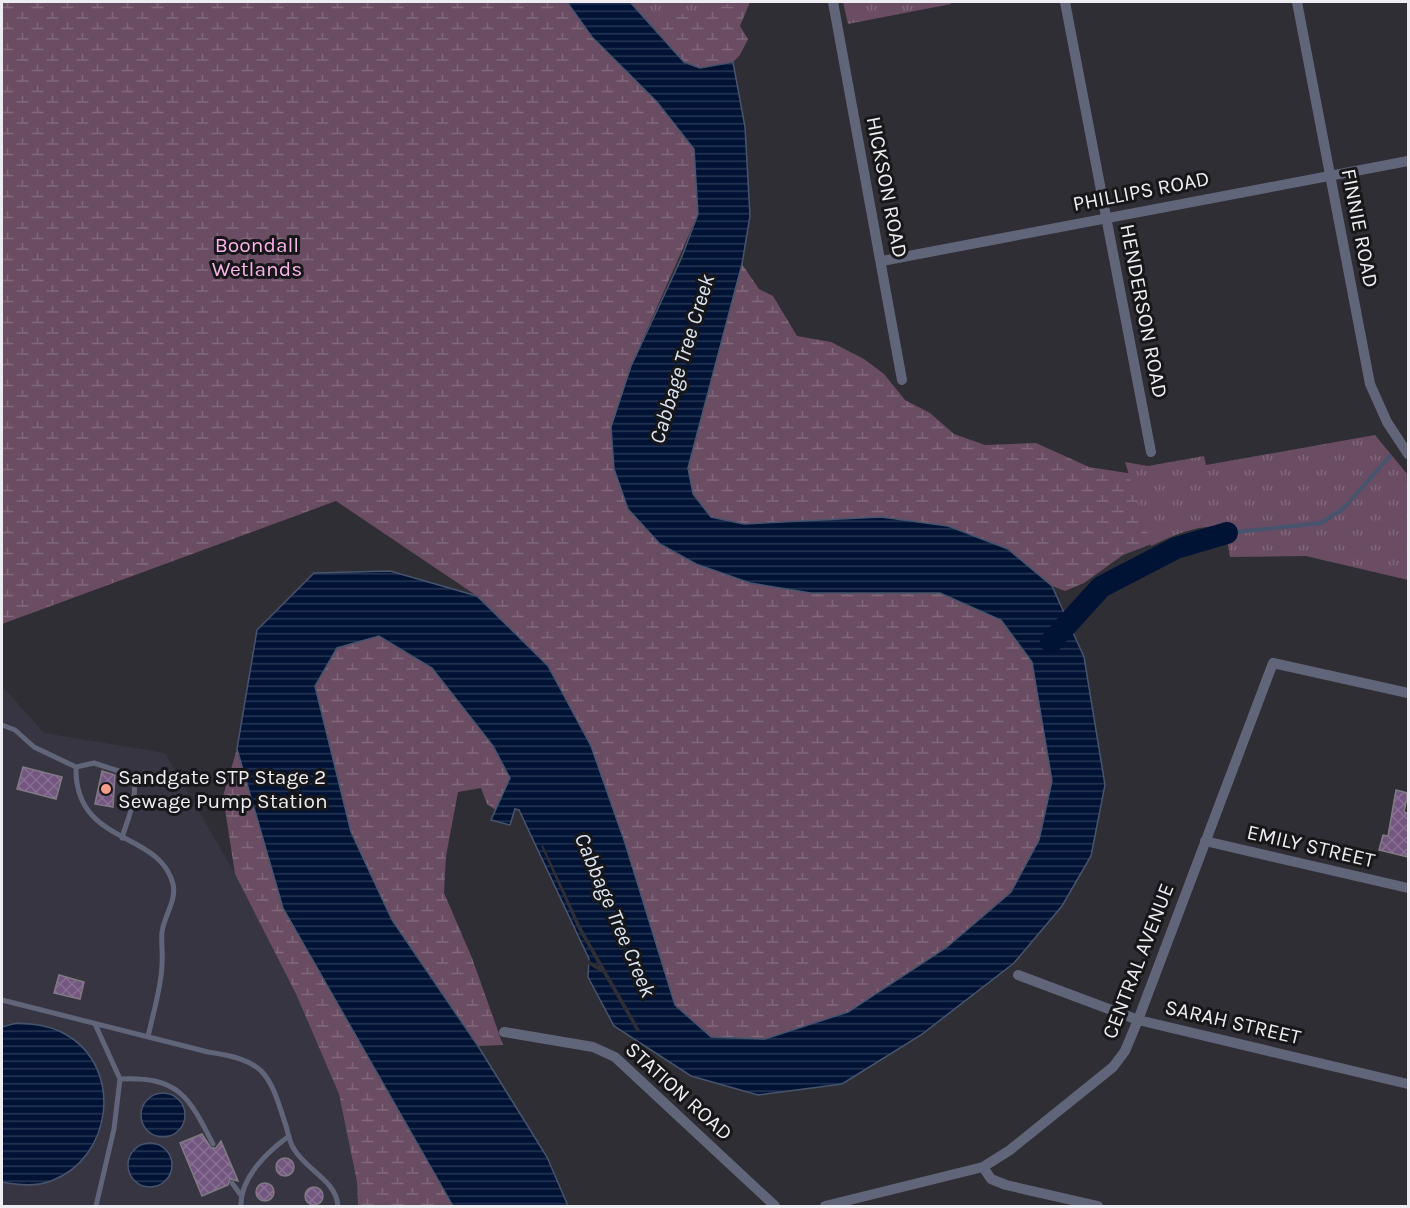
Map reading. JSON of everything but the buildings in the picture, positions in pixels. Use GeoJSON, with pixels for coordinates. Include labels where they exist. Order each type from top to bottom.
{"type":"FeatureCollection","features":[{"type":"Feature","properties":{"kind":"street","name":"HICKSON ROAD"},"geometry":{"type":"LineString","coordinates":[[833,2],[902,380]]}},
{"type":"Feature","properties":{"kind":"street","name":"HENDERSON ROAD"},"geometry":{"type":"LineString","coordinates":[[1065,2],[1150,452]]}},
{"type":"Feature","properties":{"kind":"street","name":"FINNIE ROAD"},"geometry":{"type":"LineString","coordinates":[[1297,2],[1370,384],[1387,422],[1408,454]]}},
{"type":"Feature","properties":{"kind":"street","name":"PHILLIPS ROAD"},"geometry":{"type":"LineString","coordinates":[[882,261],[1408,161]]}},
{"type":"Feature","properties":{"kind":"street","name":"CENTRAL AVENUE"},"geometry":{"type":"LineString","coordinates":[[825,1206],[983,1167],[1010,1150],[1113,1067],[1125,1051],[1138,1020],[1274,663],[1408,693]]}},
{"type":"Feature","properties":{"kind":"street","name":"EMILY STREET"},"geometry":{"type":"LineString","coordinates":[[1205,841],[1408,888]]}},
{"type":"Feature","properties":{"kind":"street","name":"SARAH STREET"},"geometry":{"type":"LineString","coordinates":[[1018,975],[1138,1020],[1408,1084]]}},
{"type":"Feature","properties":{"kind":"street","name":"STATION ROAD"},"geometry":{"type":"LineString","coordinates":[[504,1032],[593,1047],[615,1057],[775,1206]]}},
{"type":"Feature","properties":{"kind":"street"},"geometry":{"type":"LineString","coordinates":[[983,1167],[991,1179],[1006,1185],[1098,1206]]}},
{"type":"Feature","properties":{"kind":"lane"},"geometry":{"type":"LineString","coordinates":[[2,725],[15,730],[34,747],[76,767],[94,763],[131,775],[135,782],[135,791],[123,838]]}},
{"type":"Feature","properties":{"kind":"lane"},"geometry":{"type":"LineString","coordinates":[[76,767],[78,796],[87,810],[97,821],[161,862],[173,885],[174,894],[162,932],[162,966],[148,1037]]}},
{"type":"Feature","properties":{"kind":"lane"},"geometry":{"type":"LineString","coordinates":[[2,1000],[208,1052],[238,1056],[259,1067],[273,1085],[294,1149],[333,1190],[338,1206]]}},
{"type":"Feature","properties":{"kind":"lane"},"geometry":{"type":"LineString","coordinates":[[95,1024],[120,1079],[114,1130],[96,1206]]}},
{"type":"Feature","properties":{"kind":"lane"},"geometry":{"type":"LineString","coordinates":[[120,1079],[145,1078],[177,1088],[195,1108],[213,1144]]}},
{"type":"Feature","properties":{"kind":"lane"},"geometry":{"type":"LineString","coordinates":[[241,1206],[240,1194],[244,1184],[275,1146],[289,1136]]}},
{"type":"Feature","properties":{"kind":"lane"},"geometry":{"type":"LineString","coordinates":[[232,1183],[240,1194]]}},
{"type":"Feature","properties":{"kind":"shaded area"},"geometry":{"type":"Polygon","coordinates":[[[2,686],[44,733],[165,753],[235,874],[296,994],[339,1094],[357,1182],[358,1206],[2,1206],[2,686]]]}},
{"type":"Feature","properties":{"kind":"green space","name":"Boondall Wetlands"},"geometry":{"type":"Polygon","coordinates":[[[2,2],[567,2],[592,37],[657,102],[694,149],[698,214],[631,366],[611,427],[628,509],[660,544],[696,564],[811,593],[940,593],[1001,620],[1032,661],[1052,781],[1039,840],[1011,892],[947,947],[848,1012],[765,1039],[711,1037],[675,1005],[625,843],[591,746],[548,666],[477,596],[336,501],[2,624],[2,2]]]}},
{"type":"Feature","properties":{"kind":"green space"},"geometry":{"type":"Polygon","coordinates":[[[631,2],[750,2],[740,26],[748,39],[740,55],[733,62],[700,68],[684,62],[631,2]]]}},
{"type":"Feature","properties":{"kind":"green space"},"geometry":{"type":"Polygon","coordinates":[[[631,2],[739,2],[647,21],[631,2]]]}},
{"type":"Feature","properties":{"kind":"green space"},"geometry":{"type":"Polygon","coordinates":[[[843,2],[951,2],[951,4],[848,24],[843,2]]]}},
{"type":"Feature","properties":{"kind":"green space"},"geometry":{"type":"Polygon","coordinates":[[[742,264],[759,289],[773,296],[797,336],[831,342],[864,359],[884,374],[905,400],[930,413],[954,434],[985,445],[1036,443],[1089,467],[1127,473],[1164,474],[1229,527],[1207,525],[1123,555],[1084,583],[1065,591],[1052,586],[1008,549],[745,524],[711,517],[693,494],[688,469],[742,264]]]}},
{"type":"Feature","properties":{"kind":"green space"},"geometry":{"type":"Polygon","coordinates":[[[1375,435],[1408,475],[1408,580],[1306,556],[1230,557],[1225,527],[1196,529],[1151,546],[1125,462],[1148,466],[1204,456],[1206,465],[1375,435]]]}},
{"type":"Feature","properties":{"kind":"green space"},"geometry":{"type":"Polygon","coordinates":[[[379,636],[432,668],[493,746],[510,777],[496,810],[487,804],[481,788],[458,792],[446,856],[444,893],[472,958],[503,1045],[478,1046],[392,920],[350,832],[315,686],[337,648],[379,636]]]}},
{"type":"Feature","properties":{"kind":"green space"},"geometry":{"type":"Polygon","coordinates":[[[237,749],[283,908],[453,1206],[358,1206],[357,1182],[339,1094],[296,994],[235,874],[223,796],[237,749]]]}},
{"type":"Feature","properties":{"kind":"water","name":"Cabbage Tree Creek"},"geometry":{"type":"Polygon","coordinates":[[[567,2],[630,2],[684,62],[700,68],[733,62],[745,127],[750,216],[742,264],[688,468],[693,494],[711,517],[744,524],[881,517],[948,526],[1008,549],[1052,586],[1084,657],[1105,785],[1091,856],[1062,906],[1014,963],[921,1035],[842,1084],[758,1095],[691,1076],[614,1026],[588,977],[589,959],[519,810],[515,809],[510,825],[491,820],[510,778],[493,746],[432,668],[379,636],[337,648],[315,686],[351,832],[392,920],[478,1046],[547,1157],[568,1206],[453,1206],[283,908],[237,749],[257,630],[314,573],[390,571],[477,596],[548,666],[591,746],[625,843],[675,1005],[711,1037],[765,1039],[848,1012],[947,947],[1011,892],[1039,840],[1052,781],[1032,662],[1001,620],[940,593],[811,593],[750,583],[696,564],[660,544],[628,509],[614,469],[611,427],[631,366],[681,259],[698,214],[694,149],[657,102],[592,37],[567,2]]]}},
{"type":"Feature","properties":{"kind":"water"},"geometry":{"type":"Polygon","coordinates":[[[16,1023],[47,1027],[65,1034],[84,1049],[96,1068],[103,1089],[103,1111],[98,1133],[88,1153],[72,1169],[51,1181],[33,1185],[2,1182],[2,1027],[16,1023]]]}},
{"type":"Feature","properties":{"kind":"water"},"geometry":{"type":"Polygon","coordinates":[[[163,1093],[172,1094],[179,1099],[184,1106],[184,1124],[179,1131],[172,1136],[163,1137],[154,1136],[147,1131],[142,1124],[141,1115],[142,1106],[147,1099],[154,1094],[163,1093]]]}},
{"type":"Feature","properties":{"kind":"water"},"geometry":{"type":"Polygon","coordinates":[[[150,1143],[159,1144],[166,1149],[171,1156],[171,1174],[166,1181],[159,1186],[150,1187],[141,1186],[134,1181],[129,1174],[128,1165],[129,1156],[134,1149],[141,1144],[150,1143]]]}},
{"type":"Feature","properties":{"kind":"pier"},"geometry":{"type":"Polygon","coordinates":[[[543,845],[581,927],[640,1030],[637,1032],[603,973],[586,963],[588,960],[599,966],[578,929],[541,846],[543,845]]]}},
{"type":"Feature","properties":{"kind":"waterway"},"geometry":{"type":"LineString","coordinates":[[1227,533],[1321,523],[1343,509],[1390,456]]}},
{"type":"Feature","properties":{"kind":"waterway"},"geometry":{"type":"LineString","coordinates":[[1051,642],[1101,587],[1176,548],[1227,533]]}},
{"type":"Feature","properties":{"kind":"place","name":"Sandgate STP Stage 2 Sewage Pump Station"},"geometry":{"type":"Point","coordinates":[106,789]}}]}
